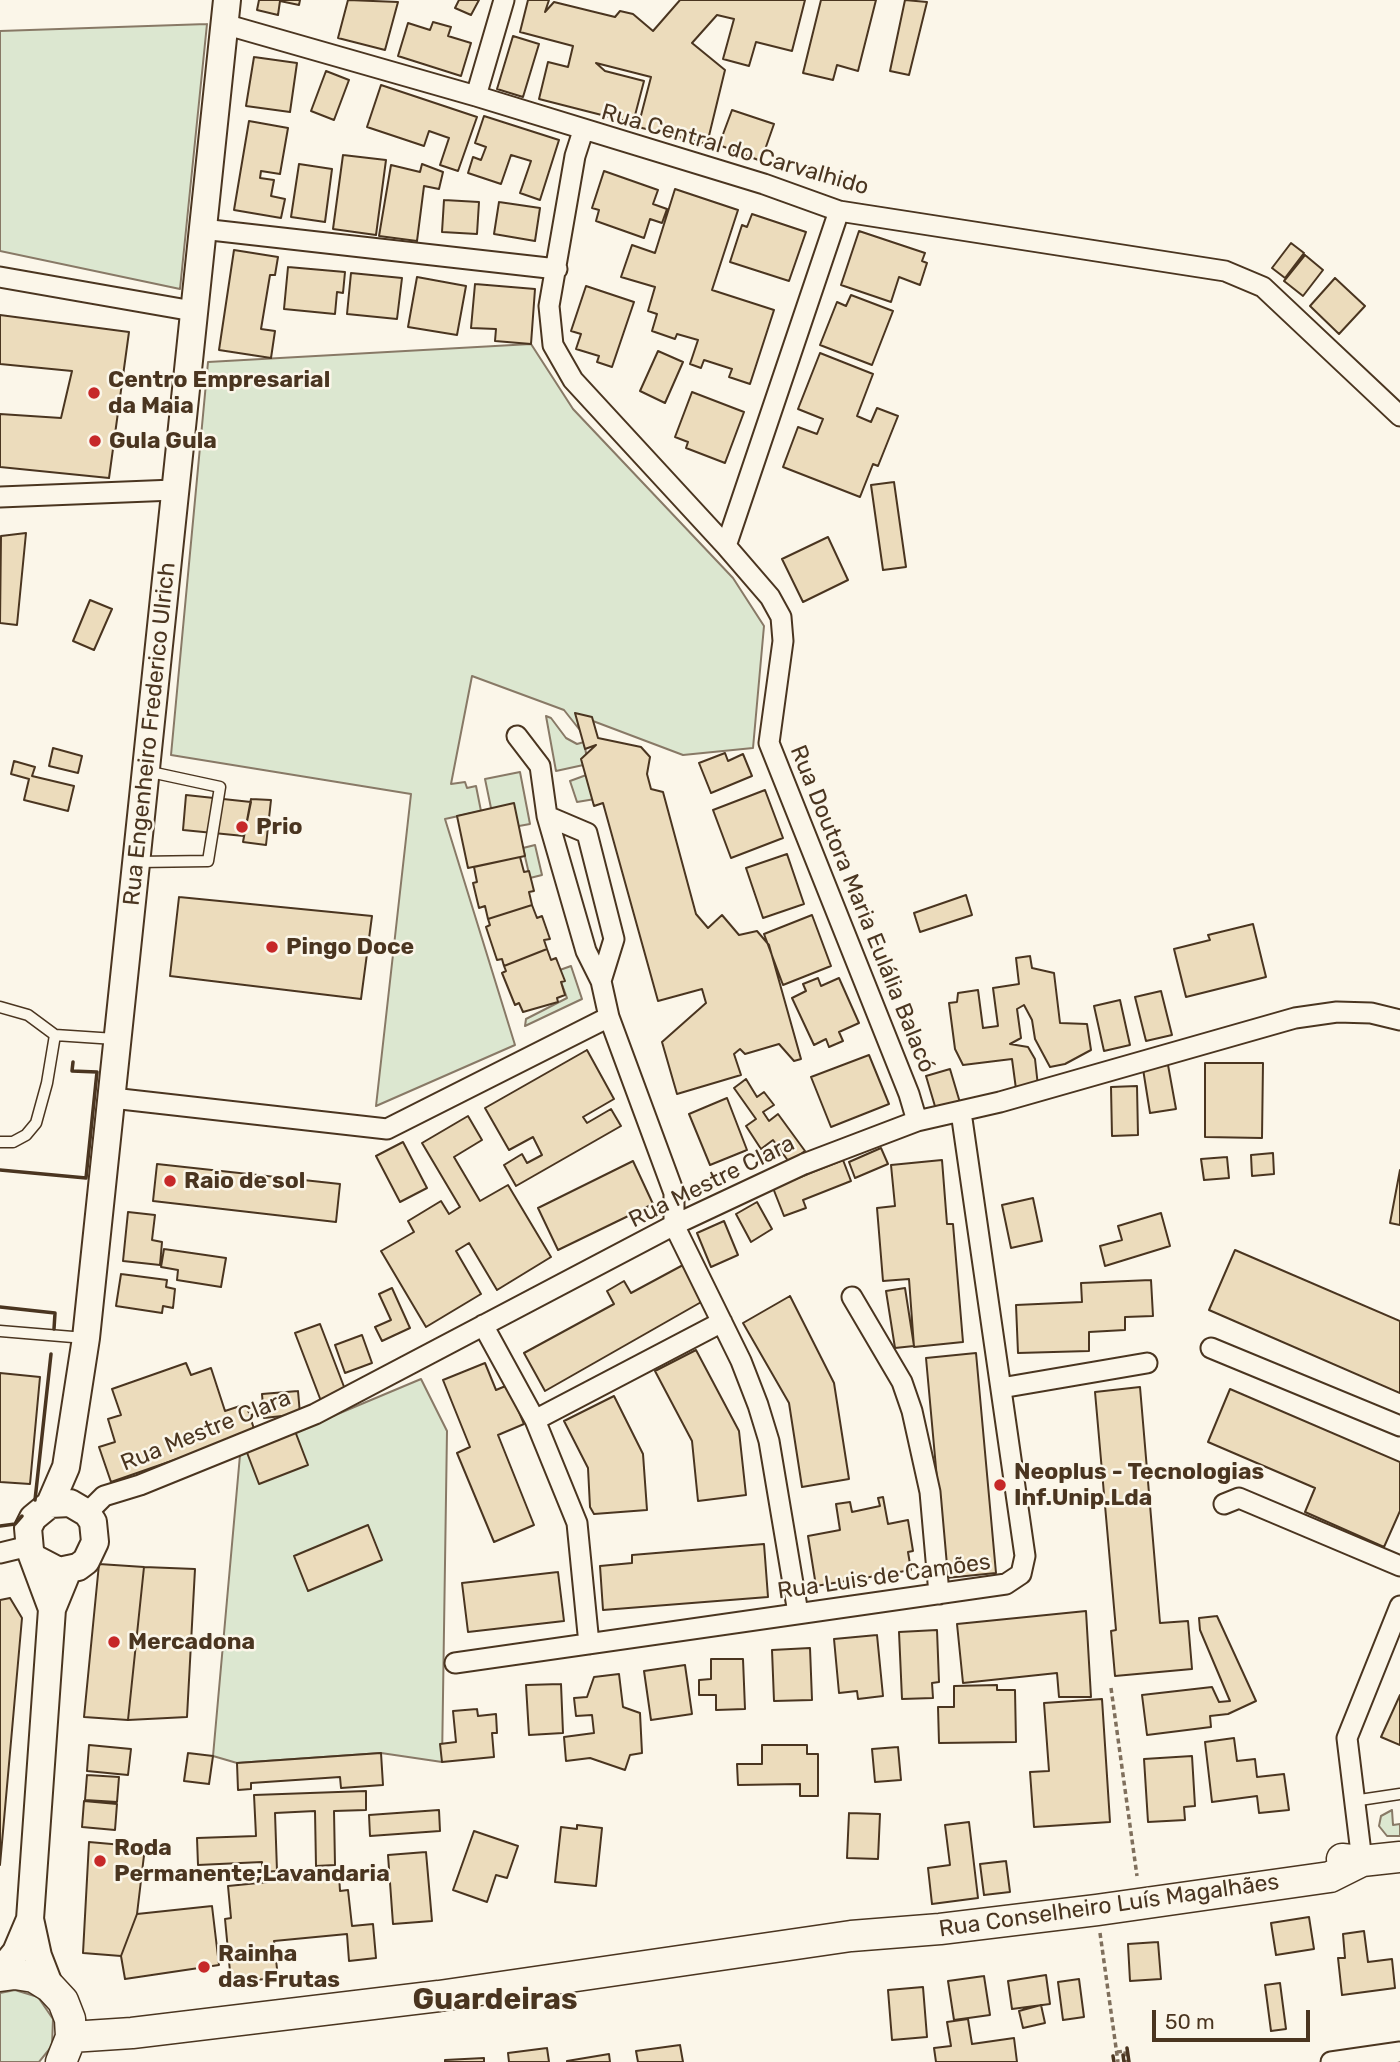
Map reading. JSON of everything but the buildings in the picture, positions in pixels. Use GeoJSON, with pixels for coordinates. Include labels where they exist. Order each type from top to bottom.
{"type":"FeatureCollection","features":[{"type":"Feature","properties":{"kind":"main road","name":"Rua Engenheiro Frederico Ulrich"},"geometry":{"type":"LineString","coordinates":[[52,1609],[32,1553],[28,1528],[33,1518],[50,1504],[66,1467],[86,1338],[225,12]]}},
{"type":"Feature","properties":{"kind":"main road","name":"Rua Engenheiro Frederico Ulrich"},"geometry":{"type":"LineString","coordinates":[[50,1987],[38,1956],[30,1919],[52,1609],[68,1570],[78,1567],[92,1552],[96,1531],[82,1510],[66,1467]]}},
{"type":"Feature","properties":{"kind":"main road"},"geometry":{"type":"LineString","coordinates":[[50,1504],[59,1502],[82,1510]]}},
{"type":"Feature","properties":{"kind":"main road"},"geometry":{"type":"LineString","coordinates":[[32,1553],[50,1569],[68,1570]]}},
{"type":"Feature","properties":{"kind":"main road","name":"Rua Conselheiro Luís Magalhães"},"geometry":{"type":"LineString","coordinates":[[851,1936],[935,1917],[1328,1858],[1362,1861],[1400,1857]]}},
{"type":"Feature","properties":{"kind":"main road","name":"Rua Conselheiro Luís Magalhães"},"geometry":{"type":"LineString","coordinates":[[66,2049],[132,2033],[439,1996],[851,1936],[940,1930],[1330,1877],[1362,1861]]}},
{"type":"Feature","properties":{"kind":"main road","name":"Rua Engenheiro Frederico Ulrich"},"geometry":{"type":"LineString","coordinates":[[0,1974],[16,1952],[30,1919]]}},
{"type":"Feature","properties":{"kind":"main road"},"geometry":{"type":"LineString","coordinates":[[0,1974],[34,1977],[50,1987],[62,2001],[70,2018],[66,2049]]}},
{"type":"Feature","properties":{"kind":"street"},"geometry":{"type":"LineString","coordinates":[[476,96],[504,0]]}},
{"type":"Feature","properties":{"kind":"street","name":"Rua Central do Carvalhido"},"geometry":{"type":"LineString","coordinates":[[225,12],[583,131],[764,184],[839,211],[1225,271],[1263,287],[1400,416]]}},
{"type":"Feature","properties":{"kind":"street","name":"Rua Doutora Maria Eulália Balacó"},"geometry":{"type":"LineString","coordinates":[[583,131],[575,156],[549,306],[553,345],[573,380],[726,546],[770,597],[781,617],[783,641],[769,743],[909,1094],[917,1121]]}},
{"type":"Feature","properties":{"kind":"street"},"geometry":{"type":"LineString","coordinates":[[726,546],[839,211]]}},
{"type":"Feature","properties":{"kind":"street"},"geometry":{"type":"LineString","coordinates":[[202,229],[557,269]]}},
{"type":"Feature","properties":{"kind":"street"},"geometry":{"type":"LineString","coordinates":[[0,276],[193,312]]}},
{"type":"Feature","properties":{"kind":"street"},"geometry":{"type":"LineString","coordinates":[[0,497],[174,490]]}},
{"type":"Feature","properties":{"kind":"street"},"geometry":{"type":"LineString","coordinates":[[517,736],[540,766],[547,816],[586,951],[601,981],[609,1017],[674,1193],[674,1226],[745,1372],[769,1441],[799,1613]]}},
{"type":"Feature","properties":{"kind":"street"},"geometry":{"type":"LineString","coordinates":[[547,816],[587,833],[614,939],[601,981]]}},
{"type":"Feature","properties":{"kind":"street","name":"Rua Mestre Clara"},"geometry":{"type":"LineString","coordinates":[[82,1510],[104,1496],[140,1485],[315,1414],[674,1226],[804,1164],[917,1121],[961,1112],[1295,1017],[1348,1012],[1371,1013],[1400,1020]]}},
{"type":"Feature","properties":{"kind":"street"},"geometry":{"type":"LineString","coordinates":[[112,1098],[387,1129],[609,1017]]}},
{"type":"Feature","properties":{"kind":"street","name":"Rua Luis de Camões"},"geometry":{"type":"LineString","coordinates":[[455,1663],[1006,1584],[1021,1574],[1024,1565],[961,1112]]}},
{"type":"Feature","properties":{"kind":"street"},"geometry":{"type":"LineString","coordinates":[[852,1297],[902,1382],[912,1412],[930,1492],[939,1594]]}},
{"type":"Feature","properties":{"kind":"street"},"geometry":{"type":"LineString","coordinates":[[535,1420],[722,1322]]}},
{"type":"Feature","properties":{"kind":"street"},"geometry":{"type":"LineString","coordinates":[[483,1325],[535,1420],[577,1523],[589,1644]]}},
{"type":"Feature","properties":{"kind":"street"},"geometry":{"type":"LineString","coordinates":[[1211,1348],[1400,1426]]}},
{"type":"Feature","properties":{"kind":"street"},"geometry":{"type":"LineString","coordinates":[[1001,1388],[1147,1363]]}},
{"type":"Feature","properties":{"kind":"street"},"geometry":{"type":"LineString","coordinates":[[1224,1504],[1239,1498],[1400,1566]]}},
{"type":"Feature","properties":{"kind":"street"},"geometry":{"type":"LineString","coordinates":[[0,1553],[32,1553]]}},
{"type":"Feature","properties":{"kind":"street"},"geometry":{"type":"LineString","coordinates":[[1362,1861],[1347,1738],[1400,1606]]}},
{"type":"Feature","properties":{"kind":"street"},"geometry":{"type":"LineString","coordinates":[[1331,2062],[1400,2053]]}},
{"type":"Feature","properties":{"kind":"lane"},"geometry":{"type":"LineString","coordinates":[[137,862],[208,862],[220,787],[146,771]]}},
{"type":"Feature","properties":{"kind":"lane"},"geometry":{"type":"LineString","coordinates":[[0,1007],[28,1015],[55,1035],[119,1039]]}},
{"type":"Feature","properties":{"kind":"lane"},"geometry":{"type":"LineString","coordinates":[[0,1142],[13,1142],[26,1135],[36,1123],[47,1083],[55,1035]]}},
{"type":"Feature","properties":{"kind":"lane"},"geometry":{"type":"LineString","coordinates":[[0,1331],[86,1338]]}},
{"type":"Feature","properties":{"kind":"lane"},"geometry":{"type":"LineString","coordinates":[[1353,1801],[1400,1794]]}},
{"type":"Feature","properties":{"kind":"path"},"geometry":{"type":"LineString","coordinates":[[1111,1688],[1138,1876]]}},
{"type":"Feature","properties":{"kind":"path"},"geometry":{"type":"LineString","coordinates":[[1097,1910],[1118,2062]]}},
{"type":"Feature","properties":{"kind":"path"},"geometry":{"type":"LineString","coordinates":[[1117,2052],[1125,2051],[1126,2062]]}},
{"type":"Feature","properties":{"kind":"green space"},"geometry":{"type":"Polygon","coordinates":[[[207,24],[180,289],[0,251],[0,31],[207,24]]]}},
{"type":"Feature","properties":{"kind":"green space"},"geometry":{"type":"Polygon","coordinates":[[[531,344],[573,409],[733,578],[764,626],[753,748],[683,755],[577,715],[579,729],[564,710],[472,676],[451,784],[465,782],[467,788],[476,786],[481,811],[445,819],[515,1045],[376,1106],[411,794],[171,755],[208,362],[531,344]]]}},
{"type":"Feature","properties":{"kind":"green space"},"geometry":{"type":"Polygon","coordinates":[[[546,716],[551,718],[566,738],[577,744],[584,742],[588,764],[556,771],[546,716]]]}},
{"type":"Feature","properties":{"kind":"green space"},"geometry":{"type":"Polygon","coordinates":[[[520,772],[530,824],[519,826],[491,808],[485,779],[520,772]]]}},
{"type":"Feature","properties":{"kind":"green space"},"geometry":{"type":"Polygon","coordinates":[[[589,774],[595,799],[577,802],[570,781],[589,774]]]}},
{"type":"Feature","properties":{"kind":"green space"},"geometry":{"type":"Polygon","coordinates":[[[535,845],[542,875],[530,878],[523,848],[535,845]]]}},
{"type":"Feature","properties":{"kind":"green space"},"geometry":{"type":"Polygon","coordinates":[[[571,966],[582,999],[525,1026],[526,1019],[567,998],[557,971],[571,966]]]}},
{"type":"Feature","properties":{"kind":"green space"},"geometry":{"type":"Polygon","coordinates":[[[421,1379],[447,1431],[442,1762],[381,1753],[237,1763],[213,1756],[240,1455],[421,1379]]]}},
{"type":"Feature","properties":{"kind":"green space"},"geometry":{"type":"Polygon","coordinates":[[[1392,1810],[1393,1825],[1400,1824],[1400,1836],[1387,1836],[1379,1826],[1381,1816],[1392,1810]]]}},
{"type":"Feature","properties":{"kind":"green space"},"geometry":{"type":"Polygon","coordinates":[[[15,1990],[38,1997],[53,2019],[52,2046],[39,2062],[0,2062],[0,1993],[15,1990]]]}},
{"type":"Feature","properties":{"kind":"wall"},"geometry":{"type":"LineString","coordinates":[[0,1170],[86,1178],[97,1072],[72,1071],[73,1062]]}},
{"type":"Feature","properties":{"kind":"wall"},"geometry":{"type":"LineString","coordinates":[[0,1307],[55,1313],[54,1329]]}},
{"type":"Feature","properties":{"kind":"wall"},"geometry":{"type":"LineString","coordinates":[[35,1500],[51,1354]]}},
{"type":"Feature","properties":{"kind":"wall"},"geometry":{"type":"LineString","coordinates":[[0,1526],[15,1524],[22,1516]]}},
{"type":"Feature","properties":{"kind":"wall"},"geometry":{"type":"LineString","coordinates":[[1127,2048],[1129,2062]]}},
{"type":"Feature","properties":{"kind":"wall"},"geometry":{"type":"LineString","coordinates":[[1123,2055],[1124,2062]]}},
{"type":"Feature","properties":{"kind":"wall"},"geometry":{"type":"LineString","coordinates":[[1113,2056],[1114,2062]]}},
{"type":"Feature","properties":{"kind":"place","name":"Centro Empresarial da Maia"},"geometry":{"type":"Point","coordinates":[94,393]}},
{"type":"Feature","properties":{"kind":"place","name":"Gula Gula"},"geometry":{"type":"Point","coordinates":[95,441]}},
{"type":"Feature","properties":{"kind":"place","name":"Prio"},"geometry":{"type":"Point","coordinates":[242,827]}},
{"type":"Feature","properties":{"kind":"place","name":"Pingo Doce"},"geometry":{"type":"Point","coordinates":[272,947]}},
{"type":"Feature","properties":{"kind":"place","name":"Raio de sol"},"geometry":{"type":"Point","coordinates":[170,1181]}},
{"type":"Feature","properties":{"kind":"place","name":"Neoplus - Tecnologias Inf.Unip.Lda"},"geometry":{"type":"Point","coordinates":[1000,1485]}},
{"type":"Feature","properties":{"kind":"place","name":"Mercadona"},"geometry":{"type":"Point","coordinates":[114,1642]}},
{"type":"Feature","properties":{"kind":"place","name":"Roda Permanente;Lavandaria"},"geometry":{"type":"Point","coordinates":[100,1861]}},
{"type":"Feature","properties":{"kind":"place","name":"Rainha das Frutas"},"geometry":{"type":"Point","coordinates":[204,1967]}},
{"type":"Feature","properties":{"kind":"district","name":"Guardeiras"},"geometry":{"type":"Point","coordinates":[495,2000]}}]}
